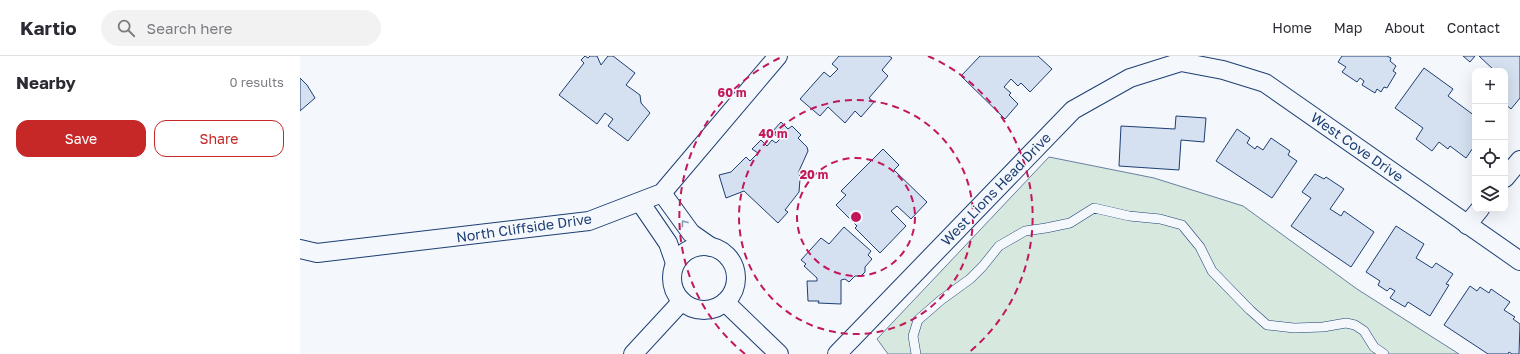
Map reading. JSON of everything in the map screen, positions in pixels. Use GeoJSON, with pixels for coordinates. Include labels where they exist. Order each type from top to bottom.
{"type":"FeatureCollection","features":[{"type":"Feature","properties":{"kind":"street","name":"North Cliffside Drive"},"geometry":{"type":"LineString","coordinates":[[300,249],[317,253],[588,221],[640,202],[662,193],[778,56]]}},
{"type":"Feature","properties":{"kind":"street","name":"West Cove Drive"},"geometry":{"type":"LineString","coordinates":[[1181,59],[1265,83],[1520,261]]}},
{"type":"Feature","properties":{"kind":"street","name":"West Lions Head Drive"},"geometry":{"type":"LineString","coordinates":[[837,354],[1073,110],[1130,78],[1181,59]]}},
{"type":"Feature","properties":{"kind":"street"},"geometry":{"type":"LineString","coordinates":[[1507,176],[1520,160]]}},
{"type":"Feature","properties":{"kind":"street"},"geometry":{"type":"LineString","coordinates":[[662,193],[691,233],[711,247],[721,251],[729,258],[734,268],[736,278],[734,289],[729,299],[720,306],[710,310],[700,310],[690,307],[675,293],[672,283],[672,273],[675,263],[690,249],[700,246],[711,247]]}},
{"type":"Feature","properties":{"kind":"street"},"geometry":{"type":"LineString","coordinates":[[640,202],[668,243],[675,263]]}},
{"type":"Feature","properties":{"kind":"street"},"geometry":{"type":"LineString","coordinates":[[1467,225],[1478,212]]}},
{"type":"Feature","properties":{"kind":"street"},"geometry":{"type":"LineString","coordinates":[[633,354],[682,301]]}},
{"type":"Feature","properties":{"kind":"street"},"geometry":{"type":"LineString","coordinates":[[725,302],[779,354]]}},
{"type":"Feature","properties":{"kind":"lane"},"geometry":{"type":"LineString","coordinates":[[916,354],[913,336],[918,320],[941,300],[970,279],[999,246],[1025,231],[1070,223],[1094,208],[1129,216],[1160,219],[1182,225],[1200,246],[1212,272],[1267,325],[1294,328],[1323,327],[1346,323],[1355,325],[1364,331],[1374,347],[1384,354]]}},
{"type":"Feature","properties":{"kind":"shaded area"},"geometry":{"type":"Polygon","coordinates":[[[1049,157],[1154,178],[1243,206],[1357,289],[1459,354],[888,354],[877,339],[1049,157]]]}},
{"type":"Feature","properties":{"kind":"building"},"geometry":{"type":"Polygon","coordinates":[[[585,56],[588,58],[590,56],[597,56],[601,65],[608,56],[613,56],[635,73],[626,85],[640,95],[641,103],[650,113],[628,141],[608,126],[613,119],[605,113],[597,124],[559,95],[584,63],[581,60],[585,56]]]}},
{"type":"Feature","properties":{"kind":"building"},"geometry":{"type":"Polygon","coordinates":[[[839,56],[889,56],[892,58],[882,70],[888,76],[869,98],[874,102],[861,117],[855,111],[845,123],[828,107],[820,116],[800,99],[824,72],[830,77],[838,69],[832,64],[839,56]]]}},
{"type":"Feature","properties":{"kind":"building"},"geometry":{"type":"Polygon","coordinates":[[[980,56],[1038,56],[1052,69],[1030,92],[1021,83],[1018,86],[1011,79],[1004,87],[1011,93],[1009,95],[1018,104],[1005,119],[961,76],[980,56]]]}},
{"type":"Feature","properties":{"kind":"building"},"geometry":{"type":"Polygon","coordinates":[[[1342,56],[1387,56],[1391,58],[1390,61],[1396,66],[1393,71],[1396,73],[1387,88],[1384,87],[1381,92],[1377,89],[1375,93],[1362,85],[1364,81],[1360,78],[1357,82],[1342,72],[1346,67],[1338,62],[1342,56]]]}},
{"type":"Feature","properties":{"kind":"building"},"geometry":{"type":"Polygon","coordinates":[[[1463,56],[1475,56],[1470,62],[1463,56]]]}},
{"type":"Feature","properties":{"kind":"building"},"geometry":{"type":"Polygon","coordinates":[[[1479,56],[1520,56],[1520,98],[1511,109],[1508,106],[1508,68],[1492,68],[1479,56]]]}},
{"type":"Feature","properties":{"kind":"building"},"geometry":{"type":"Polygon","coordinates":[[[1424,68],[1453,89],[1448,96],[1472,114],[1472,149],[1466,158],[1450,146],[1448,149],[1439,142],[1432,151],[1416,139],[1423,128],[1395,108],[1424,68]]]}},
{"type":"Feature","properties":{"kind":"building"},"geometry":{"type":"Polygon","coordinates":[[[300,78],[307,85],[315,98],[300,111],[300,78]]]}},
{"type":"Feature","properties":{"kind":"building"},"geometry":{"type":"Polygon","coordinates":[[[1176,116],[1206,118],[1204,142],[1181,140],[1179,170],[1119,166],[1121,126],[1175,129],[1176,116]]]}},
{"type":"Feature","properties":{"kind":"building"},"geometry":{"type":"Polygon","coordinates":[[[781,122],[788,129],[792,126],[801,135],[798,138],[807,147],[808,151],[799,171],[799,192],[785,210],[788,212],[778,223],[744,191],[726,198],[719,175],[731,172],[746,157],[750,161],[758,153],[752,149],[761,140],[767,146],[772,140],[776,143],[780,139],[772,132],[781,122]]]}},
{"type":"Feature","properties":{"kind":"building"},"geometry":{"type":"Polygon","coordinates":[[[1237,129],[1250,138],[1247,143],[1255,149],[1257,146],[1263,150],[1271,138],[1290,151],[1288,155],[1297,161],[1272,198],[1216,161],[1237,129]]]}},
{"type":"Feature","properties":{"kind":"building"},"geometry":{"type":"Polygon","coordinates":[[[883,149],[899,165],[894,170],[927,202],[911,219],[897,206],[891,211],[906,226],[880,253],[855,228],[857,226],[836,205],[846,195],[841,191],[883,149]]]}},
{"type":"Feature","properties":{"kind":"building"},"geometry":{"type":"Polygon","coordinates":[[[1315,174],[1324,179],[1326,177],[1344,189],[1330,209],[1341,216],[1344,211],[1374,232],[1351,267],[1291,226],[1311,198],[1302,192],[1315,174]]]}},
{"type":"Feature","properties":{"kind":"building"},"geometry":{"type":"Polygon","coordinates":[[[1396,226],[1424,244],[1416,258],[1432,268],[1436,263],[1453,274],[1446,284],[1449,285],[1430,316],[1408,302],[1405,307],[1390,298],[1395,291],[1390,288],[1387,291],[1378,285],[1380,281],[1366,272],[1396,226]]]}},
{"type":"Feature","properties":{"kind":"building"},"geometry":{"type":"Polygon","coordinates":[[[844,227],[871,251],[868,255],[872,259],[865,267],[865,272],[861,276],[855,276],[849,282],[845,279],[841,280],[841,304],[808,301],[807,281],[817,281],[817,278],[804,266],[806,264],[801,260],[821,238],[829,244],[844,227]]]}},
{"type":"Feature","properties":{"kind":"building"},"geometry":{"type":"Polygon","coordinates":[[[1470,286],[1477,291],[1480,287],[1489,293],[1491,289],[1510,302],[1504,310],[1515,317],[1513,319],[1520,324],[1519,354],[1512,354],[1509,352],[1508,354],[1488,354],[1444,325],[1470,286]]]}}]}
